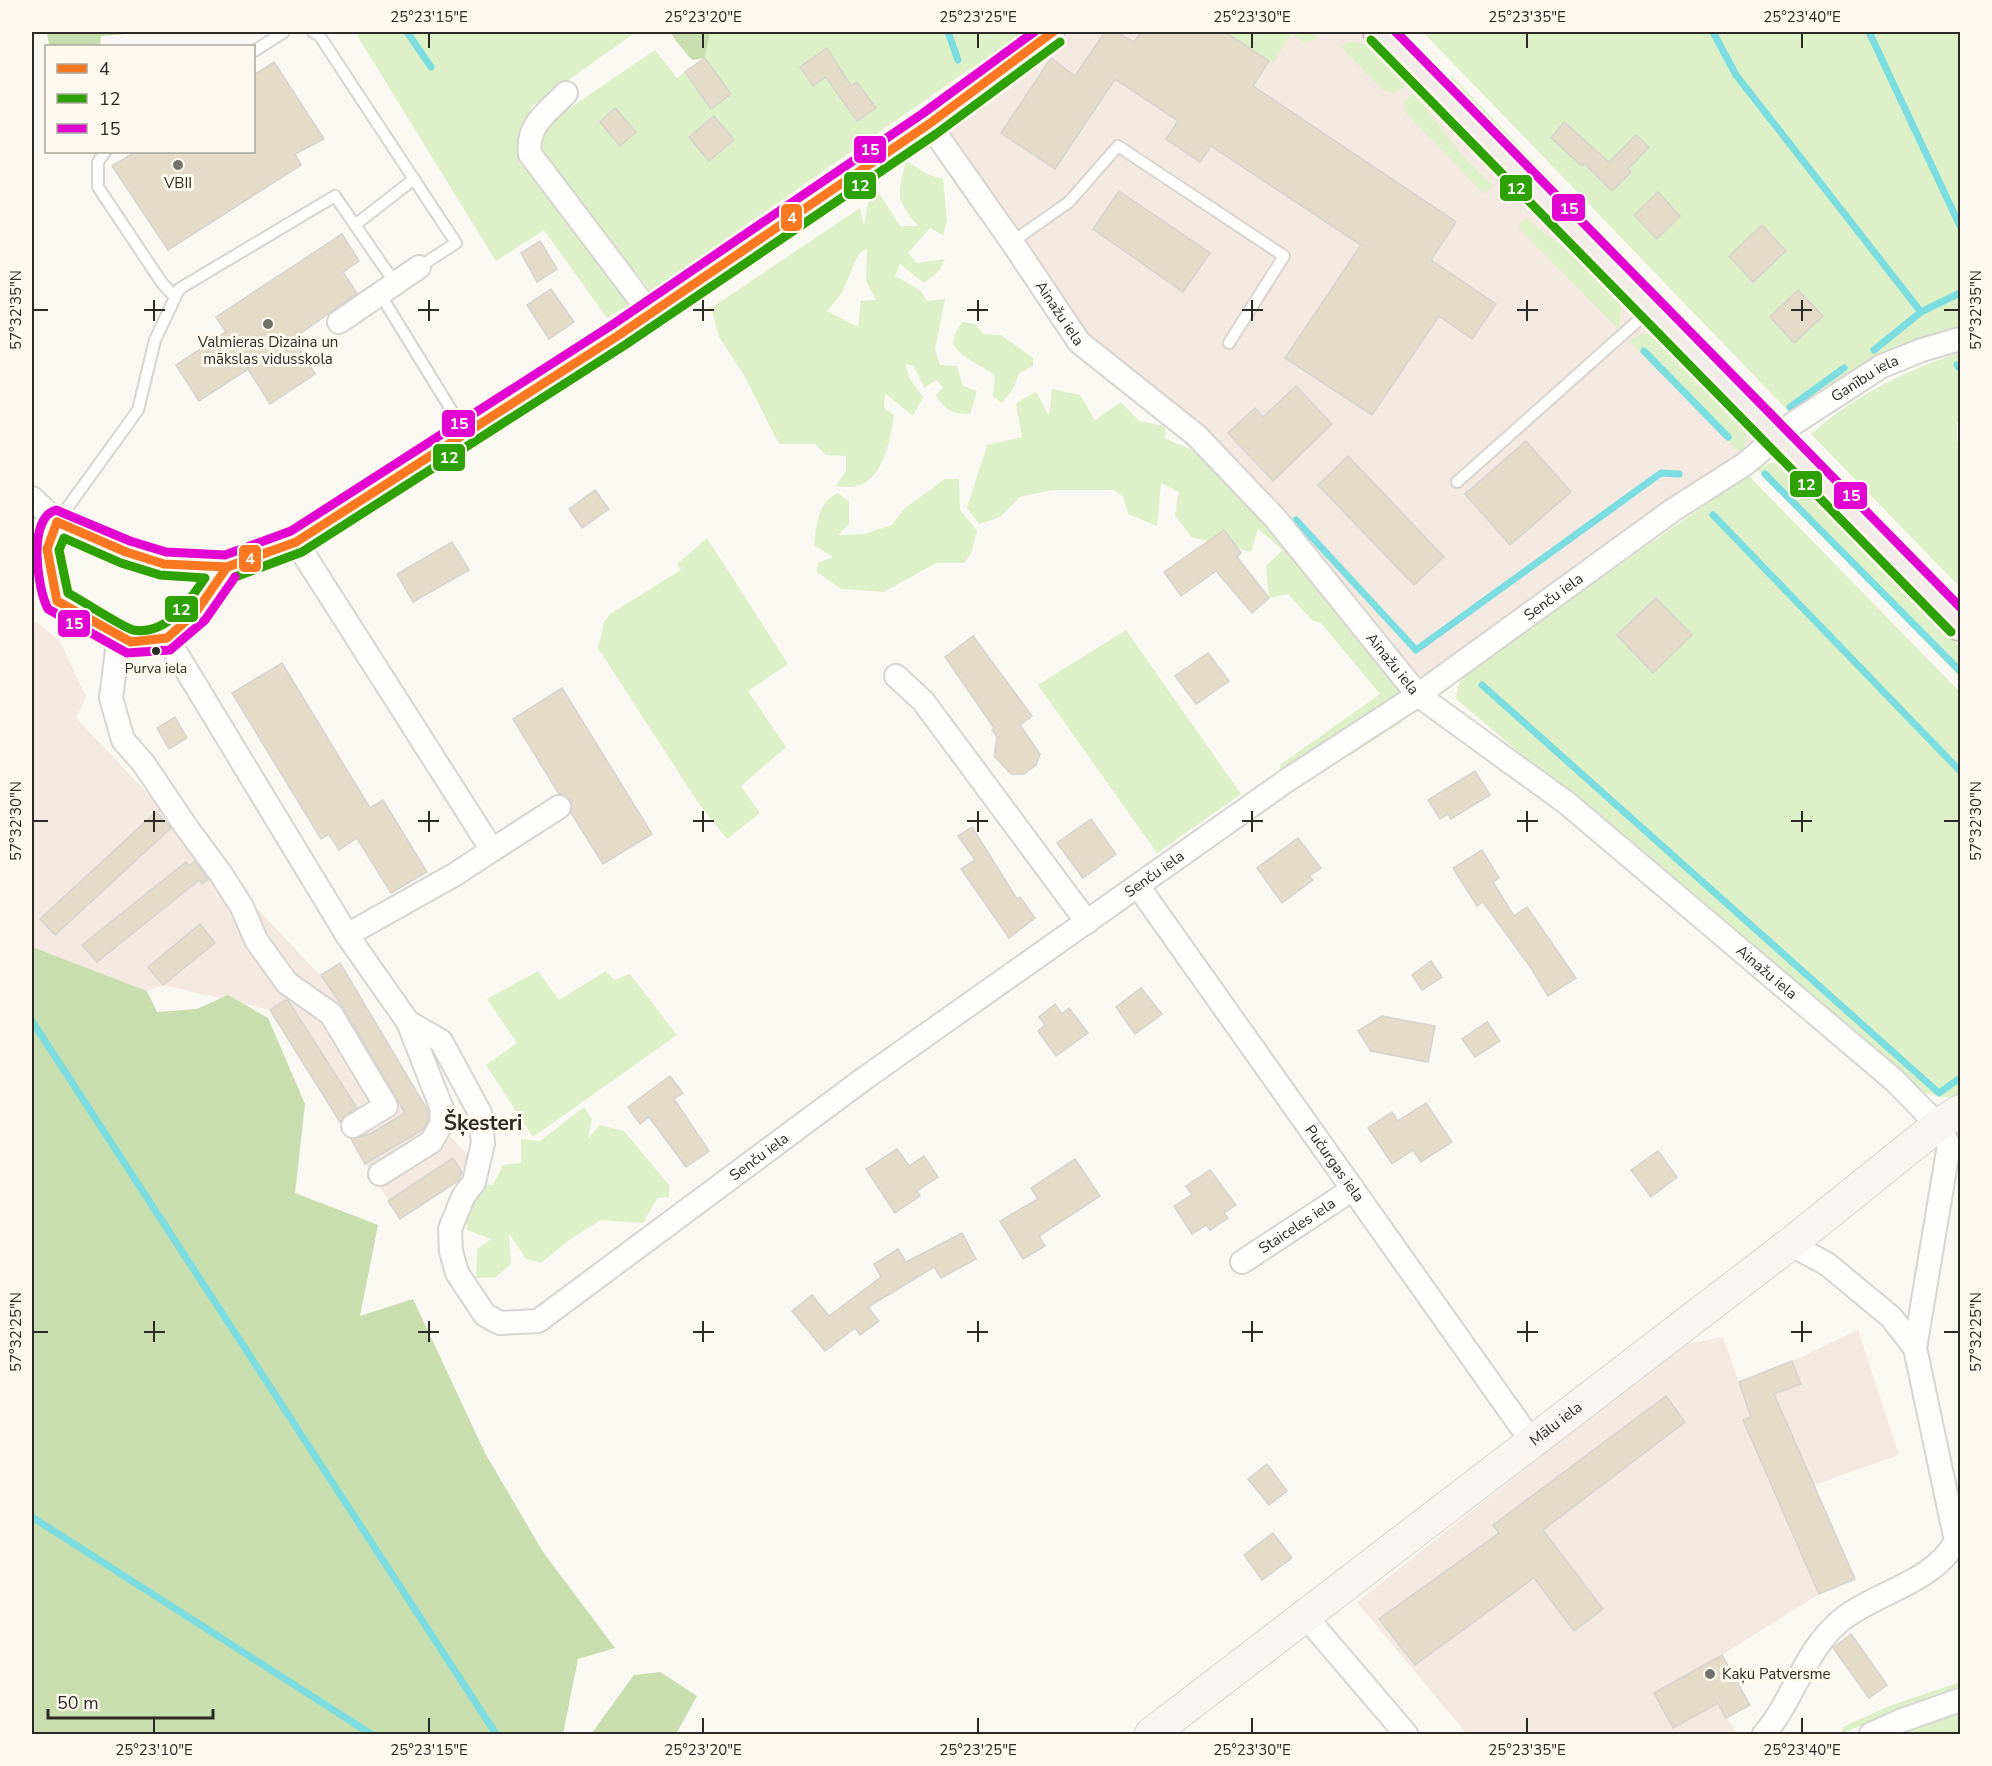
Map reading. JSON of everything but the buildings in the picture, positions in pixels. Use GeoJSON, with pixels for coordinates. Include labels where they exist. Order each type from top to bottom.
{"type":"FeatureCollection","features":[{"type":"Feature","properties":{"kind":"main road"},"geometry":{"type":"LineString","coordinates":[[1380,32],[1960,624]]}},
{"type":"Feature","properties":{"kind":"street"},"geometry":{"type":"LineString","coordinates":[[32,498],[57,522],[126,552],[164,564],[227,567],[296,542],[651,314],[929,124],[1053,32]]}},
{"type":"Feature","properties":{"kind":"street"},"geometry":{"type":"LineString","coordinates":[[566,93],[531,129],[528,143],[530,154],[651,314]]}},
{"type":"Feature","properties":{"kind":"street","name":"Ainažu iela"},"geometry":{"type":"LineString","coordinates":[[929,124],[1079,342],[1197,436],[1275,518],[1418,695],[1568,804],[1894,1080],[1949,1118]]}},
{"type":"Feature","properties":{"kind":"street"},"geometry":{"type":"LineString","coordinates":[[339,322],[419,267]]}},
{"type":"Feature","properties":{"kind":"street","name":"Ganību iela"},"geometry":{"type":"LineString","coordinates":[[1779,438],[1794,423],[1882,366],[1922,350],[1960,339]]}},
{"type":"Feature","properties":{"kind":"street","name":"Senču iela"},"geometry":{"type":"LineString","coordinates":[[408,1022],[441,1041],[480,1113],[483,1143],[474,1182],[463,1197],[450,1229],[451,1251],[457,1272],[485,1315],[500,1323],[538,1321],[865,1078],[1286,781],[1418,695],[1673,510],[1745,464],[1779,438]]}},
{"type":"Feature","properties":{"kind":"street"},"geometry":{"type":"LineString","coordinates":[[57,522],[47,549],[57,601],[130,642],[167,638],[196,612],[227,567]]}},
{"type":"Feature","properties":{"kind":"street"},"geometry":{"type":"LineString","coordinates":[[296,542],[492,850]]}},
{"type":"Feature","properties":{"kind":"street"},"geometry":{"type":"LineString","coordinates":[[119,635],[111,698],[123,740],[144,764],[187,828],[222,874],[242,907],[256,940],[286,983],[331,1014],[386,1106],[353,1126]]}},
{"type":"Feature","properties":{"kind":"street"},"geometry":{"type":"LineString","coordinates":[[167,638],[347,935],[408,1022],[442,1109],[441,1125],[431,1142],[380,1174]]}},
{"type":"Feature","properties":{"kind":"street"},"geometry":{"type":"LineString","coordinates":[[896,676],[923,702],[1087,922]]}},
{"type":"Feature","properties":{"kind":"street"},"geometry":{"type":"LineString","coordinates":[[347,935],[454,875],[559,807]]}},
{"type":"Feature","properties":{"kind":"street","name":"Pučurgas iela"},"geometry":{"type":"LineString","coordinates":[[1138,886],[1532,1442]]}},
{"type":"Feature","properties":{"kind":"street"},"geometry":{"type":"LineString","coordinates":[[1773,1731],[1803,1665],[1840,1621],[1915,1578],[1949,1554],[1956,1541],[1915,1347],[1949,1145],[1949,1118]]}},
{"type":"Feature","properties":{"kind":"street","name":"Mālu iela"},"geometry":{"type":"LineString","coordinates":[[1151,1734],[1307,1618],[1949,1118]]}},
{"type":"Feature","properties":{"kind":"street","name":"Staiceles iela"},"geometry":{"type":"LineString","coordinates":[[1242,1262],[1353,1189]]}},
{"type":"Feature","properties":{"kind":"street"},"geometry":{"type":"LineString","coordinates":[[1790,1244],[1827,1264],[1891,1317],[1915,1347]]}},
{"type":"Feature","properties":{"kind":"street"},"geometry":{"type":"LineString","coordinates":[[1307,1618],[1406,1734]]}},
{"type":"Feature","properties":{"kind":"street"},"geometry":{"type":"LineString","coordinates":[[1871,1734],[1960,1700]]}},
{"type":"Feature","properties":{"kind":"lane"},"geometry":{"type":"LineString","coordinates":[[255,50],[284,32]]}},
{"type":"Feature","properties":{"kind":"lane"},"geometry":{"type":"LineString","coordinates":[[313,32],[319,34],[456,243],[419,267]]}},
{"type":"Feature","properties":{"kind":"lane"},"geometry":{"type":"LineString","coordinates":[[1012,242],[1069,202],[1118,146],[1284,256],[1229,343]]}},
{"type":"Feature","properties":{"kind":"lane"},"geometry":{"type":"LineString","coordinates":[[104,153],[98,162],[99,187],[162,284],[175,297]]}},
{"type":"Feature","properties":{"kind":"lane"},"geometry":{"type":"LineString","coordinates":[[355,225],[414,179]]}},
{"type":"Feature","properties":{"kind":"lane"},"geometry":{"type":"LineString","coordinates":[[57,522],[138,410],[155,340],[179,289],[335,196],[355,225],[466,434]]}},
{"type":"Feature","properties":{"kind":"lane"},"geometry":{"type":"LineString","coordinates":[[1457,482],[1650,310]]}},
{"type":"Feature","properties":{"kind":"shaded area"},"geometry":{"type":"Polygon","coordinates":[[[1053,32],[1380,32],[1779,438],[1418,695],[1275,518],[1079,342],[929,124],[1053,32]]]}},
{"type":"Feature","properties":{"kind":"shaded area"},"geometry":{"type":"Polygon","coordinates":[[[32,619],[60,641],[86,697],[76,718],[320,975],[340,963],[436,1122],[474,1161],[461,1169],[465,1176],[400,1219],[270,1010],[163,985],[147,991],[32,947],[32,619]]]}},
{"type":"Feature","properties":{"kind":"shaded area"},"geometry":{"type":"Polygon","coordinates":[[[1858,1330],[1899,1455],[1814,1485],[1855,1579],[1819,1594],[1722,1655],[1750,1705],[1727,1718],[1737,1734],[1467,1734],[1357,1602],[1681,1345],[1723,1337],[1739,1382],[1792,1361],[1858,1330]]]}},
{"type":"Feature","properties":{"kind":"green space"},"geometry":{"type":"Polygon","coordinates":[[[47,32],[126,32],[126,34],[101,36],[100,45],[49,45],[47,32]]]}},
{"type":"Feature","properties":{"kind":"green space"},"geometry":{"type":"Polygon","coordinates":[[[355,32],[636,32],[532,106],[524,128],[634,302],[607,318],[544,230],[496,261],[355,32]]]}},
{"type":"Feature","properties":{"kind":"green space"},"geometry":{"type":"Polygon","coordinates":[[[671,32],[710,32],[705,58],[692,60],[671,32]]]}},
{"type":"Feature","properties":{"kind":"green space"},"geometry":{"type":"Polygon","coordinates":[[[710,32],[1029,32],[964,73],[651,291],[545,161],[541,141],[551,121],[655,50],[677,78],[705,58],[710,32]]]}},
{"type":"Feature","properties":{"kind":"green space"},"geometry":{"type":"Polygon","coordinates":[[[1225,32],[1314,32],[1318,35],[1314,40],[1305,43],[1291,34],[1273,63],[1225,32]]]}},
{"type":"Feature","properties":{"kind":"green space"},"geometry":{"type":"Polygon","coordinates":[[[1423,32],[1960,32],[1960,335],[1794,417],[1423,32]]]}},
{"type":"Feature","properties":{"kind":"green space"},"geometry":{"type":"Polygon","coordinates":[[[1349,42],[1367,46],[1375,51],[1407,85],[1394,93],[1383,90],[1341,47],[1349,42]]]}},
{"type":"Feature","properties":{"kind":"green space"},"geometry":{"type":"Polygon","coordinates":[[[1450,74],[1685,319],[1679,319],[1453,81],[1450,74]]]}},
{"type":"Feature","properties":{"kind":"green space"},"geometry":{"type":"Polygon","coordinates":[[[1414,94],[1467,161],[1493,186],[1484,194],[1406,113],[1404,102],[1414,94]]]}},
{"type":"Feature","properties":{"kind":"green space"},"geometry":{"type":"Polygon","coordinates":[[[906,161],[929,175],[943,179],[947,221],[943,235],[930,228],[908,253],[917,263],[945,259],[939,271],[924,283],[900,264],[895,276],[920,290],[927,301],[945,299],[935,350],[940,365],[957,366],[963,386],[977,391],[970,414],[954,412],[946,408],[936,395],[943,387],[936,380],[924,388],[914,366],[905,364],[910,379],[923,397],[913,416],[885,393],[884,408],[894,415],[889,441],[880,466],[873,476],[863,483],[851,487],[836,486],[846,471],[846,456],[826,455],[815,444],[779,444],[744,375],[719,337],[711,308],[860,208],[864,225],[868,203],[879,193],[900,226],[918,226],[905,209],[900,196],[906,161]],[[867,248],[858,255],[842,293],[827,311],[858,327],[861,301],[876,300],[866,281],[867,248]]]}},
{"type":"Feature","properties":{"kind":"green space"},"geometry":{"type":"Polygon","coordinates":[[[1526,218],[1590,269],[1612,292],[1621,308],[1618,329],[1518,227],[1526,218]]]}},
{"type":"Feature","properties":{"kind":"green space"},"geometry":{"type":"Polygon","coordinates":[[[962,322],[975,324],[983,334],[1001,335],[1033,358],[1033,366],[1019,373],[1014,387],[1002,403],[993,396],[995,376],[961,354],[953,344],[955,334],[962,322]]]}},
{"type":"Feature","properties":{"kind":"green space"},"geometry":{"type":"Polygon","coordinates":[[[1644,333],[1655,335],[1742,423],[1746,431],[1746,438],[1741,454],[1629,340],[1644,333]]]}},
{"type":"Feature","properties":{"kind":"green space"},"geometry":{"type":"Polygon","coordinates":[[[1960,353],[1960,421],[1957,422],[1957,441],[1960,442],[1960,587],[1811,434],[1862,396],[1920,367],[1960,353]]]}},
{"type":"Feature","properties":{"kind":"green space"},"geometry":{"type":"Polygon","coordinates":[[[1052,389],[1080,395],[1095,420],[1121,402],[1139,421],[1165,426],[1166,439],[1200,453],[1403,669],[1402,722],[1349,756],[1319,747],[1281,778],[1280,765],[1380,694],[1321,623],[1312,620],[1288,594],[1269,598],[1266,566],[1283,550],[1258,529],[1251,552],[1191,537],[1175,515],[1179,492],[1161,483],[1157,526],[1128,514],[1123,496],[1114,490],[1052,490],[1020,497],[1000,517],[979,524],[967,508],[987,445],[1022,437],[1016,403],[1036,392],[1049,416],[1052,389]]]}},
{"type":"Feature","properties":{"kind":"green space"},"geometry":{"type":"Polygon","coordinates":[[[1772,463],[1784,466],[1960,647],[1960,677],[1756,468],[1772,463]]]}},
{"type":"Feature","properties":{"kind":"green space"},"geometry":{"type":"Polygon","coordinates":[[[1748,475],[1960,692],[1960,1096],[1938,1096],[1917,1088],[1456,699],[1459,683],[1468,671],[1748,475]]]}},
{"type":"Feature","properties":{"kind":"green space"},"geometry":{"type":"Polygon","coordinates":[[[945,479],[959,479],[960,510],[977,531],[971,554],[964,563],[936,563],[884,592],[841,589],[817,572],[818,563],[833,557],[814,545],[819,515],[831,497],[838,493],[849,502],[849,524],[838,535],[864,534],[892,525],[905,508],[945,479]]]}},
{"type":"Feature","properties":{"kind":"green space"},"geometry":{"type":"Polygon","coordinates":[[[707,538],[788,664],[748,691],[786,747],[741,786],[760,813],[727,839],[697,801],[598,648],[604,622],[610,614],[681,570],[677,564],[707,538]]]}},
{"type":"Feature","properties":{"kind":"green space"},"geometry":{"type":"Polygon","coordinates":[[[1126,630],[1241,794],[1157,853],[1038,685],[1126,630]]]}},
{"type":"Feature","properties":{"kind":"green space"},"geometry":{"type":"Polygon","coordinates":[[[32,947],[147,991],[157,1012],[197,1009],[228,995],[268,1018],[305,1104],[295,1193],[378,1225],[360,1316],[413,1299],[485,1453],[543,1552],[615,1648],[578,1659],[563,1734],[32,1734],[32,947]]]}},
{"type":"Feature","properties":{"kind":"green space"},"geometry":{"type":"Polygon","coordinates":[[[538,971],[559,1000],[606,971],[614,980],[630,974],[677,1035],[533,1137],[486,1065],[517,1043],[487,999],[538,971]]]}},
{"type":"Feature","properties":{"kind":"green space"},"geometry":{"type":"Polygon","coordinates":[[[584,1107],[592,1120],[588,1139],[600,1125],[624,1131],[669,1185],[669,1197],[657,1198],[643,1223],[601,1220],[572,1238],[541,1263],[526,1259],[509,1233],[511,1264],[496,1277],[476,1278],[477,1249],[491,1239],[467,1230],[467,1207],[481,1184],[493,1185],[503,1165],[521,1163],[521,1139],[540,1141],[584,1107]]]}},
{"type":"Feature","properties":{"kind":"green space"},"geometry":{"type":"Polygon","coordinates":[[[660,1672],[697,1696],[676,1734],[591,1734],[634,1675],[660,1672]]]}},
{"type":"Feature","properties":{"kind":"green space"},"geometry":{"type":"Polygon","coordinates":[[[1960,1682],[1960,1689],[1894,1711],[1841,1734],[1843,1727],[1892,1705],[1960,1682]]]}},
{"type":"Feature","properties":{"kind":"green space"},"geometry":{"type":"Polygon","coordinates":[[[1960,1713],[1960,1732],[1899,1734],[1960,1713]]]}},
{"type":"Feature","properties":{"kind":"waterway"},"geometry":{"type":"LineString","coordinates":[[407,32],[431,67]]}},
{"type":"Feature","properties":{"kind":"waterway"},"geometry":{"type":"LineString","coordinates":[[948,32],[958,60]]}},
{"type":"Feature","properties":{"kind":"waterway"},"geometry":{"type":"LineString","coordinates":[[1713,32],[1736,75],[1921,312]]}},
{"type":"Feature","properties":{"kind":"waterway"},"geometry":{"type":"LineString","coordinates":[[1869,32],[1960,226]]}},
{"type":"Feature","properties":{"kind":"waterway"},"geometry":{"type":"LineString","coordinates":[[1874,350],[1921,312],[1960,293]]}},
{"type":"Feature","properties":{"kind":"waterway"},"geometry":{"type":"LineString","coordinates":[[1644,351],[1728,437]]}},
{"type":"Feature","properties":{"kind":"waterway"},"geometry":{"type":"LineString","coordinates":[[1957,365],[1960,369]]}},
{"type":"Feature","properties":{"kind":"waterway"},"geometry":{"type":"LineString","coordinates":[[1790,407],[1844,368]]}},
{"type":"Feature","properties":{"kind":"waterway"},"geometry":{"type":"LineString","coordinates":[[1296,520],[1416,650],[1661,473],[1679,474]]}},
{"type":"Feature","properties":{"kind":"waterway"},"geometry":{"type":"LineString","coordinates":[[1765,474],[1960,671]]}},
{"type":"Feature","properties":{"kind":"waterway"},"geometry":{"type":"LineString","coordinates":[[1713,515],[1960,771]]}},
{"type":"Feature","properties":{"kind":"waterway"},"geometry":{"type":"LineString","coordinates":[[1482,685],[1939,1093],[1960,1078]]}},
{"type":"Feature","properties":{"kind":"waterway"},"geometry":{"type":"LineString","coordinates":[[32,1021],[496,1734]]}},
{"type":"Feature","properties":{"kind":"waterway"},"geometry":{"type":"LineString","coordinates":[[32,1517],[371,1734]]}},
{"type":"Feature","properties":{"kind":"transit line","name":"15"},"geometry":{"type":"LineString","coordinates":[[235,577],[205,620],[170,650],[127,653],[48,609],[38,571],[38,539],[41,526],[47,516],[56,510],[130,541],[166,552],[225,555],[291,531],[612,325],[922,114],[1034,32]]}},
{"type":"Feature","properties":{"kind":"transit line","name":"4"},"geometry":{"type":"LineString","coordinates":[[57,522],[47,549],[57,601],[131,642],[167,638],[196,612],[227,567],[296,542],[619,335],[929,124],[1053,32]]}},
{"type":"Feature","properties":{"kind":"transit line","name":"15"},"geometry":{"type":"LineString","coordinates":[[1396,32],[1960,607]]}},
{"type":"Feature","properties":{"kind":"transit line","name":"12"},"geometry":{"type":"LineString","coordinates":[[1371,40],[1951,632]]}},
{"type":"Feature","properties":{"kind":"transit line","name":"12"},"geometry":{"type":"LineString","coordinates":[[235,577],[302,552],[625,345],[936,134],[1060,42]]}},
{"type":"Feature","properties":{"kind":"transit line","name":"4"},"geometry":{"type":"LineString","coordinates":[[57,522],[126,552],[164,564],[227,567],[268,552]]}},
{"type":"Feature","properties":{"kind":"transit line","name":"12"},"geometry":{"type":"LineString","coordinates":[[64,538],[121,563],[160,575],[205,578],[192,597],[167,622],[156,628],[133,630],[68,593],[59,550],[64,538]]}},
{"type":"Feature","properties":{"kind":"place","name":"VBII"},"geometry":{"type":"Point","coordinates":[178,165]}},
{"type":"Feature","properties":{"kind":"place","name":"Valmieras Dizaina un mākslas vidusskola"},"geometry":{"type":"Point","coordinates":[268,324]}},
{"type":"Feature","properties":{"kind":"place","name":"Purva iela"},"geometry":{"type":"Point","coordinates":[156,651]}},
{"type":"Feature","properties":{"kind":"place","name":"Kaķu Patversme"},"geometry":{"type":"Point","coordinates":[1710,1674]}},
{"type":"Feature","properties":{"kind":"district","name":"Šķesteri"},"geometry":{"type":"Point","coordinates":[483,1123]}}]}
